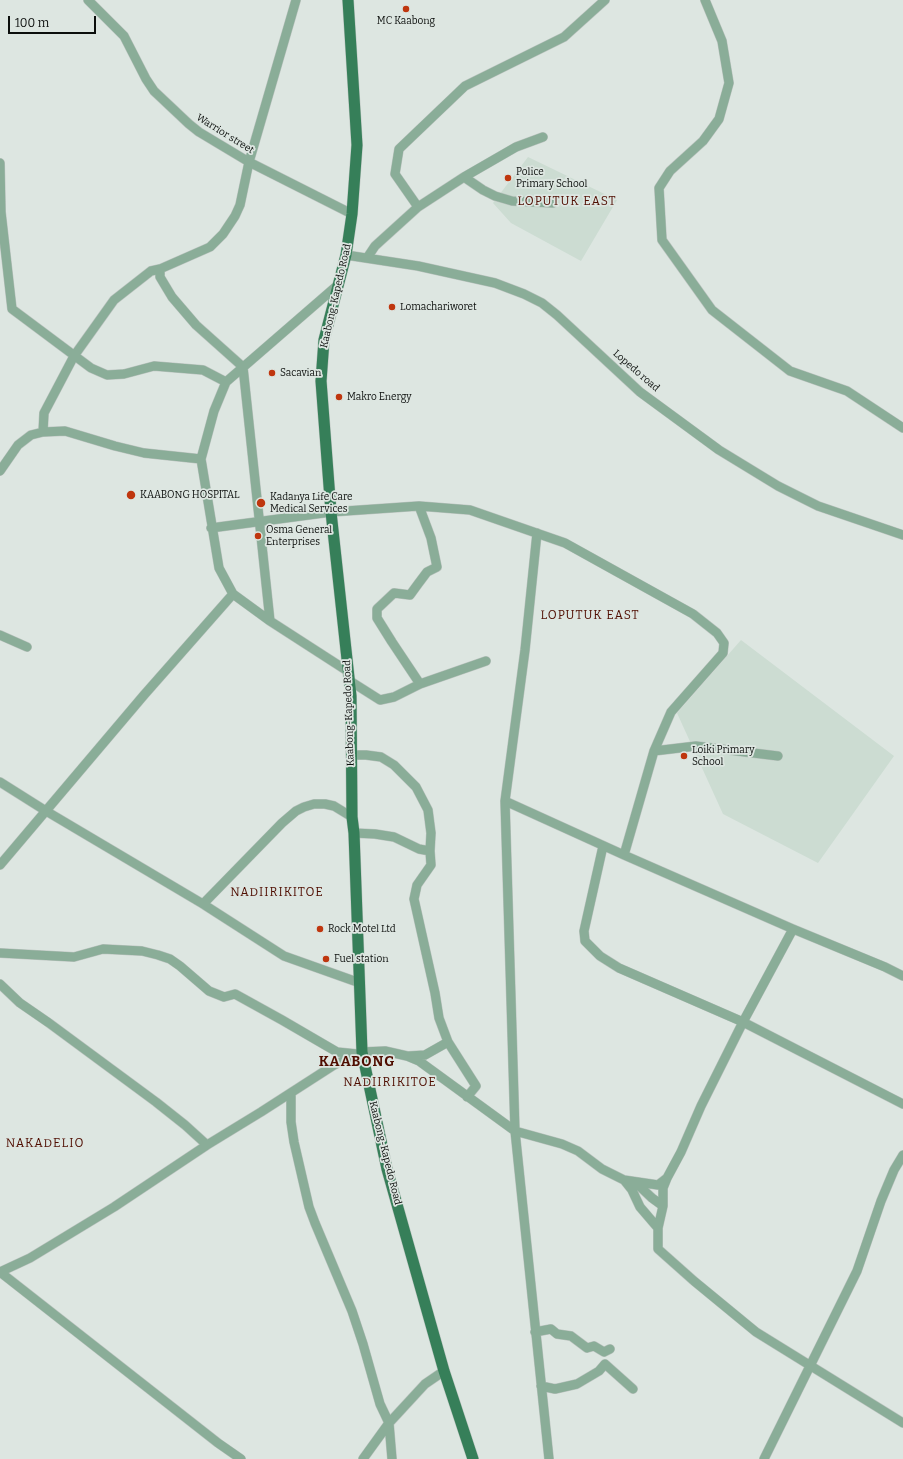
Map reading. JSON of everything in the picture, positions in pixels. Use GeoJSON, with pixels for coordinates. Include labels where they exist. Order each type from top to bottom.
{"type":"FeatureCollection","features":[{"type":"Feature","properties":{"kind":"main road","name":"Kaabong-Kapedo Road"},"geometry":{"type":"LineString","coordinates":[[348,0],[357,146],[352,214],[346,255],[324,340],[321,381],[331,512],[349,677],[352,755],[352,817],[354,833],[360,983],[359,1053],[387,1169],[444,1371],[473,1459]]}},
{"type":"Feature","properties":{"kind":"street","name":"Warrior street"},"geometry":{"type":"LineString","coordinates":[[88,0],[124,36],[146,79],[154,91],[199,132],[249,162],[352,214]]}},
{"type":"Feature","properties":{"kind":"street"},"geometry":{"type":"LineString","coordinates":[[42,432],[44,413],[74,356],[114,300],[150,271],[160,270],[210,247],[223,234],[235,216],[240,205],[249,162],[296,0]]}},
{"type":"Feature","properties":{"kind":"street"},"geometry":{"type":"LineString","coordinates":[[418,207],[395,174],[399,149],[465,86],[564,37],[605,0]]}},
{"type":"Feature","properties":{"kind":"street"},"geometry":{"type":"LineString","coordinates":[[705,0],[722,41],[730,83],[719,119],[703,141],[670,171],[659,188],[662,240],[712,310],[790,371],[847,391],[903,428]]}},
{"type":"Feature","properties":{"kind":"street"},"geometry":{"type":"LineString","coordinates":[[366,258],[375,246],[418,207],[464,177],[516,147],[542,137]]}},
{"type":"Feature","properties":{"kind":"street"},"geometry":{"type":"LineString","coordinates":[[0,163],[1,212],[12,309],[91,368],[107,375],[124,374],[154,366],[203,370],[226,382]]}},
{"type":"Feature","properties":{"kind":"street"},"geometry":{"type":"LineString","coordinates":[[464,177],[483,190],[495,196],[512,201],[553,203]]}},
{"type":"Feature","properties":{"kind":"street","name":"Lopedo road"},"geometry":{"type":"LineString","coordinates":[[346,255],[418,266],[488,282],[524,294],[542,303],[557,315],[640,392],[719,450],[778,486],[818,506],[903,535]]}},
{"type":"Feature","properties":{"kind":"street"},"geometry":{"type":"LineString","coordinates":[[160,270],[160,277],[172,297],[196,325],[243,367],[258,521],[270,622]]}},
{"type":"Feature","properties":{"kind":"street"},"geometry":{"type":"LineString","coordinates":[[339,284],[226,382],[214,411],[201,459],[211,528],[219,568],[233,594],[380,700],[394,697],[420,684],[486,661]]}},
{"type":"Feature","properties":{"kind":"street"},"geometry":{"type":"LineString","coordinates":[[0,471],[18,445],[31,435],[42,432],[65,431],[144,453],[201,459]]}},
{"type":"Feature","properties":{"kind":"street"},"geometry":{"type":"LineString","coordinates":[[419,506],[431,538],[437,567],[427,572],[410,596],[394,593],[377,608],[377,618],[420,684]]}},
{"type":"Feature","properties":{"kind":"street"},"geometry":{"type":"LineString","coordinates":[[211,528],[331,512],[419,506],[470,510],[565,543],[693,614],[717,633],[724,643],[723,652],[671,712],[654,750],[624,855]]}},
{"type":"Feature","properties":{"kind":"street"},"geometry":{"type":"LineString","coordinates":[[537,533],[525,650],[505,801],[515,1131],[549,1459]]}},
{"type":"Feature","properties":{"kind":"street"},"geometry":{"type":"LineString","coordinates":[[0,865],[144,695],[233,594]]}},
{"type":"Feature","properties":{"kind":"street"},"geometry":{"type":"LineString","coordinates":[[0,635],[27,647]]}},
{"type":"Feature","properties":{"kind":"street"},"geometry":{"type":"LineString","coordinates":[[654,750],[696,746],[778,756]]}},
{"type":"Feature","properties":{"kind":"street"},"geometry":{"type":"LineString","coordinates":[[352,755],[381,757],[394,765],[416,787],[428,810],[431,833],[431,865],[417,885],[414,899],[436,993],[439,1018],[448,1042],[476,1086],[467,1097]]}},
{"type":"Feature","properties":{"kind":"street"},"geometry":{"type":"LineString","coordinates":[[0,782],[46,812],[203,904],[284,956],[360,983]]}},
{"type":"Feature","properties":{"kind":"street"},"geometry":{"type":"LineString","coordinates":[[505,801],[624,855],[903,976]]}},
{"type":"Feature","properties":{"kind":"street"},"geometry":{"type":"LineString","coordinates":[[203,904],[288,817],[296,811],[314,804],[325,804],[334,806],[352,817]]}},
{"type":"Feature","properties":{"kind":"street"},"geometry":{"type":"LineString","coordinates":[[354,833],[394,837],[419,849],[430,851]]}},
{"type":"Feature","properties":{"kind":"street"},"geometry":{"type":"LineString","coordinates":[[604,846],[584,931],[585,941],[600,956],[619,968],[743,1022],[903,1104]]}},
{"type":"Feature","properties":{"kind":"street"},"geometry":{"type":"LineString","coordinates":[[793,929],[743,1022],[667,1178],[663,1188],[663,1206],[658,1228],[658,1249],[756,1332],[903,1423]]}},
{"type":"Feature","properties":{"kind":"street"},"geometry":{"type":"LineString","coordinates":[[0,953],[74,957],[103,949],[142,951],[170,959],[209,991],[224,997],[235,994],[337,1052],[359,1053],[385,1051],[407,1056],[419,1061],[515,1131],[562,1144],[578,1151],[602,1169],[624,1180],[658,1185],[667,1178]]}},
{"type":"Feature","properties":{"kind":"street"},"geometry":{"type":"LineString","coordinates":[[0,984],[20,1003],[156,1102],[207,1145]]}},
{"type":"Feature","properties":{"kind":"street"},"geometry":{"type":"LineString","coordinates":[[407,1056],[425,1055],[448,1042]]}},
{"type":"Feature","properties":{"kind":"street"},"geometry":{"type":"LineString","coordinates":[[241,1459],[218,1443],[0,1272],[30,1258],[114,1207],[207,1145],[334,1065],[359,1053]]}},
{"type":"Feature","properties":{"kind":"street"},"geometry":{"type":"LineString","coordinates":[[291,1093],[291,1122],[294,1142],[310,1207],[315,1223],[352,1311],[380,1404],[389,1423],[392,1459]]}},
{"type":"Feature","properties":{"kind":"street"},"geometry":{"type":"LineString","coordinates":[[764,1459],[857,1271],[881,1201],[894,1170],[903,1155]]}},
{"type":"Feature","properties":{"kind":"street"},"geometry":{"type":"LineString","coordinates":[[624,1180],[632,1190],[640,1207],[658,1228]]}},
{"type":"Feature","properties":{"kind":"street"},"geometry":{"type":"LineString","coordinates":[[635,1182],[663,1206]]}},
{"type":"Feature","properties":{"kind":"street"},"geometry":{"type":"LineString","coordinates":[[535,1332],[551,1329],[557,1334],[571,1336],[587,1348],[594,1346],[604,1352],[610,1349]]}},
{"type":"Feature","properties":{"kind":"street"},"geometry":{"type":"LineString","coordinates":[[541,1386],[555,1389],[577,1384],[599,1371],[605,1364],[634,1389]]}},
{"type":"Feature","properties":{"kind":"street"},"geometry":{"type":"LineString","coordinates":[[363,1459],[389,1423],[425,1384],[444,1371]]}},
{"type":"Feature","properties":{"kind":"shaded area","name":"Police Primary School"},"geometry":{"type":"Polygon","coordinates":[[[528,157],[617,200],[581,261],[511,223],[493,203],[528,157]]]}},
{"type":"Feature","properties":{"kind":"shaded area","name":"Loiki Primary School"},"geometry":{"type":"Polygon","coordinates":[[[741,640],[894,756],[818,863],[723,814],[677,713],[741,640]]]}},
{"type":"Feature","properties":{"kind":"place","name":"MC Kaabong"},"geometry":{"type":"Point","coordinates":[406,9]}},
{"type":"Feature","properties":{"kind":"place","name":"Police Primary School"},"geometry":{"type":"Point","coordinates":[508,178]}},
{"type":"Feature","properties":{"kind":"place","name":"Lomachariworet"},"geometry":{"type":"Point","coordinates":[392,307]}},
{"type":"Feature","properties":{"kind":"place","name":"Sacavian"},"geometry":{"type":"Point","coordinates":[272,373]}},
{"type":"Feature","properties":{"kind":"place","name":"Makro Energy"},"geometry":{"type":"Point","coordinates":[339,397]}},
{"type":"Feature","properties":{"kind":"place","name":"KAABONG HOSPITAL"},"geometry":{"type":"Point","coordinates":[131,495]}},
{"type":"Feature","properties":{"kind":"place","name":"Kadanya Life Care Medical Services"},"geometry":{"type":"Point","coordinates":[261,503]}},
{"type":"Feature","properties":{"kind":"place","name":"Osma General Enterprises"},"geometry":{"type":"Point","coordinates":[258,536]}},
{"type":"Feature","properties":{"kind":"place","name":"Loiki Primary School"},"geometry":{"type":"Point","coordinates":[684,756]}},
{"type":"Feature","properties":{"kind":"place","name":"Rock Motel Ltd"},"geometry":{"type":"Point","coordinates":[320,929]}},
{"type":"Feature","properties":{"kind":"place","name":"Fuel station"},"geometry":{"type":"Point","coordinates":[326,959]}},
{"type":"Feature","properties":{"kind":"district","name":"LOPUTUK EAST"},"geometry":{"type":"Point","coordinates":[567,202]}},
{"type":"Feature","properties":{"kind":"district","name":"LOPUTUK EAST"},"geometry":{"type":"Point","coordinates":[590,616]}},
{"type":"Feature","properties":{"kind":"district","name":"NADIIRIKITOE"},"geometry":{"type":"Point","coordinates":[277,893]}},
{"type":"Feature","properties":{"kind":"district","name":"KAABONG"},"geometry":{"type":"Point","coordinates":[357,1062]}},
{"type":"Feature","properties":{"kind":"district","name":"NADIIRIKITOE"},"geometry":{"type":"Point","coordinates":[390,1083]}},
{"type":"Feature","properties":{"kind":"district","name":"NAKADELIO"},"geometry":{"type":"Point","coordinates":[45,1144]}}]}
